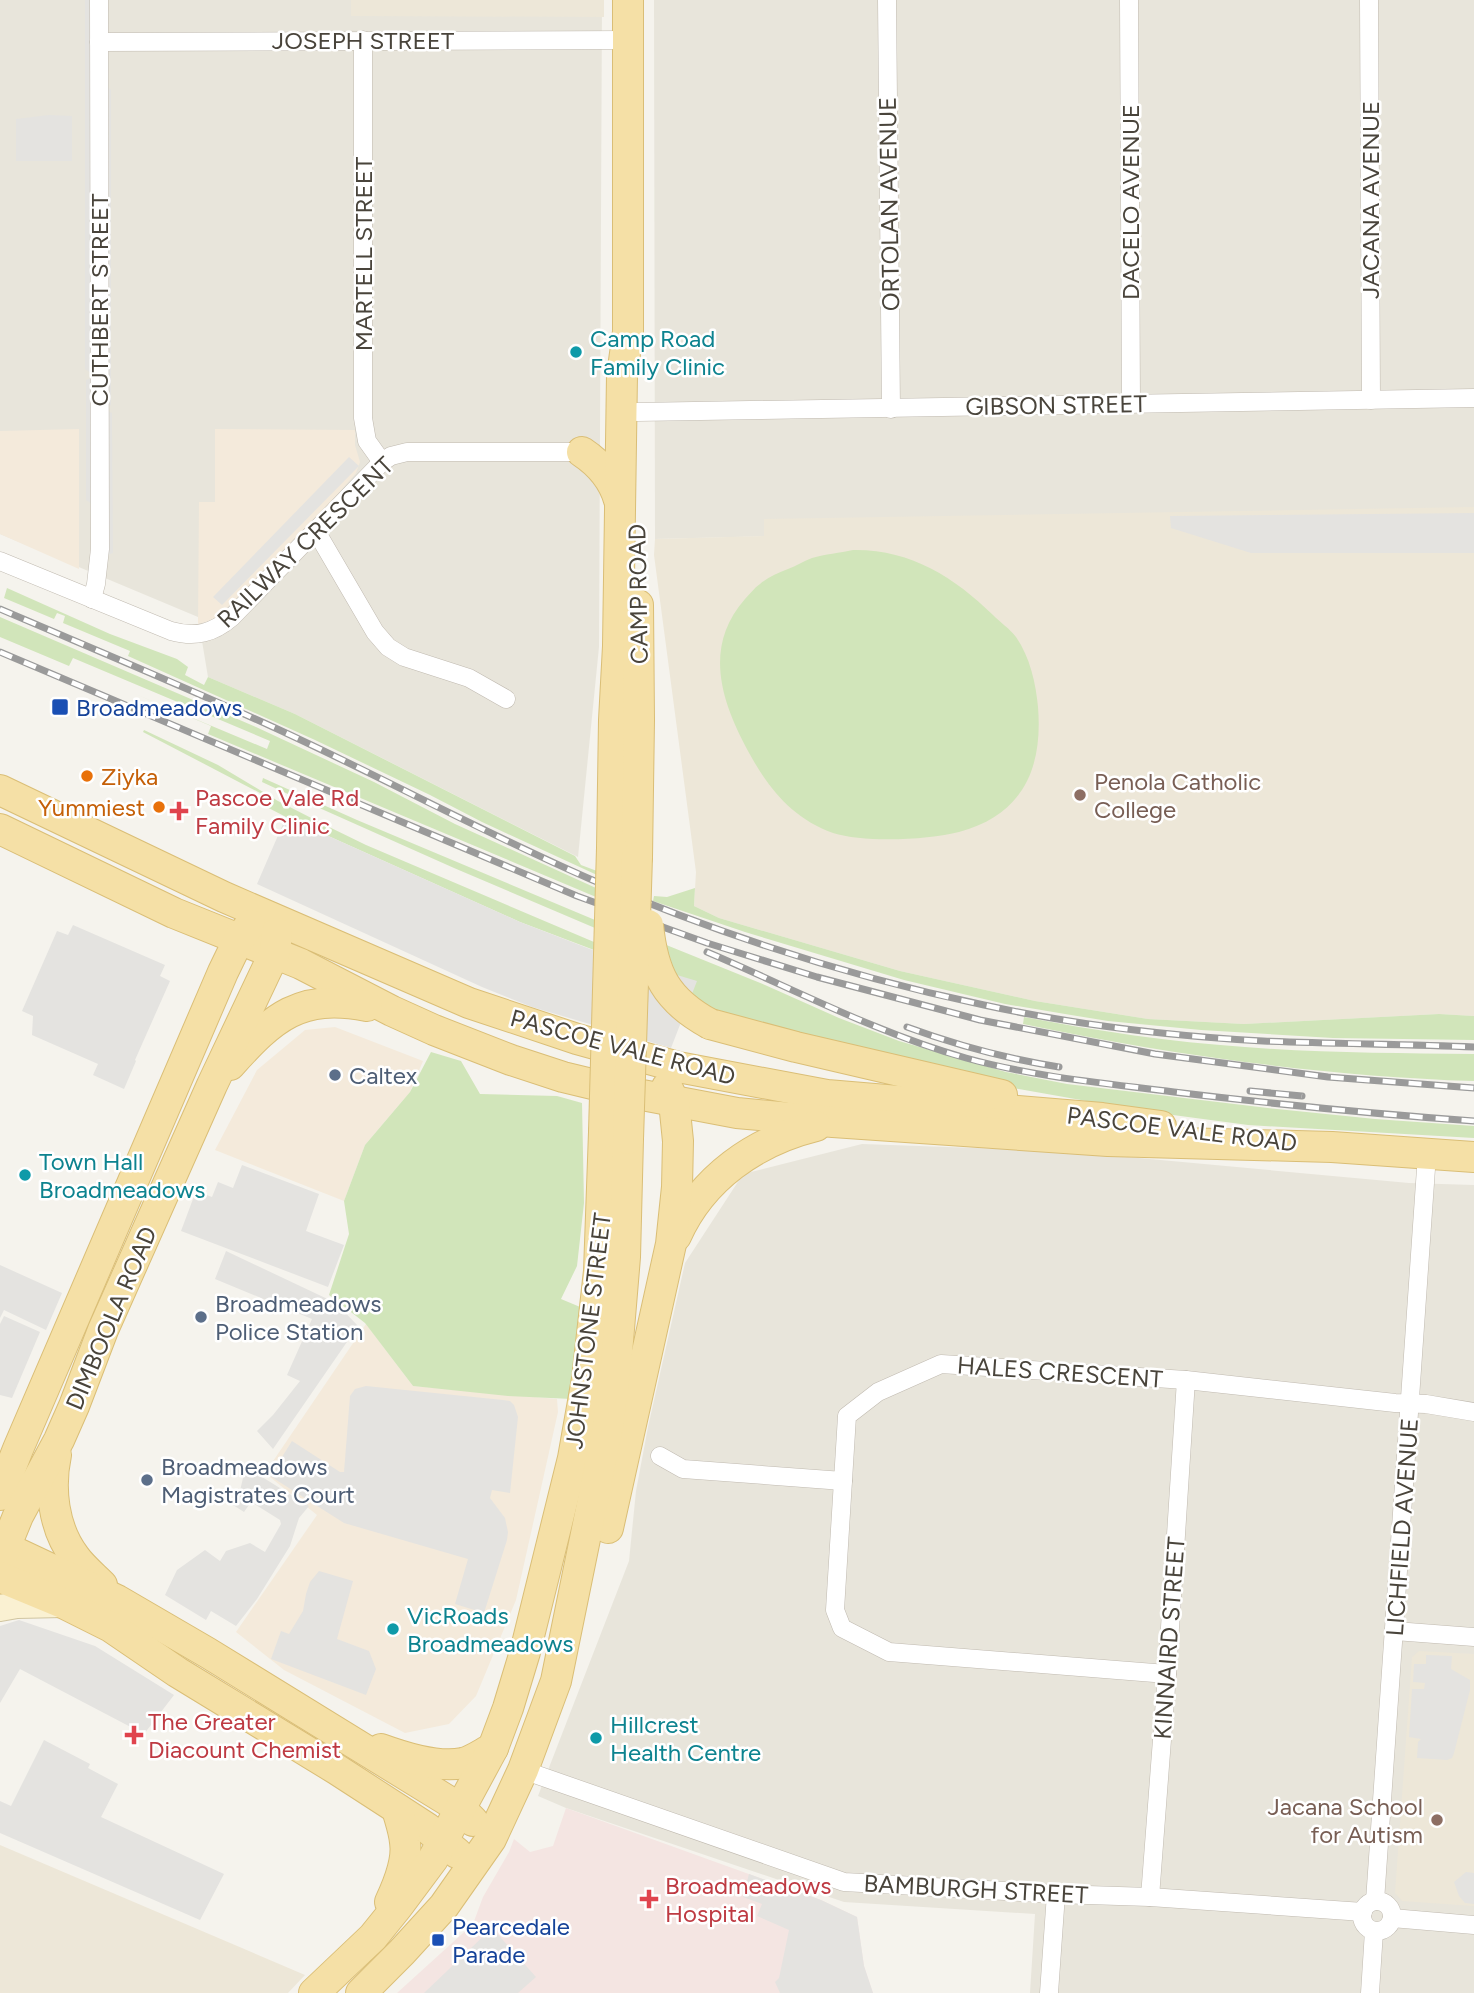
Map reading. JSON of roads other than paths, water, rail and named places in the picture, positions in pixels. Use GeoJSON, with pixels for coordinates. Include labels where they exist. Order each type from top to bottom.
{"type":"FeatureCollection","features":[{"type":"Feature","properties":{"kind":"main road","name":"CAMP ROAD"},"geometry":{"type":"LineString","coordinates":[[625,853],[639,706],[629,413],[622,375],[628,332],[628,0]]}},
{"type":"Feature","properties":{"kind":"main road","name":"CAMP ROAD"},"geometry":{"type":"LineString","coordinates":[[625,853],[614,720],[620,503],[629,413]]}},
{"type":"Feature","properties":{"kind":"main road"},"geometry":{"type":"LineString","coordinates":[[582,452],[605,444],[629,413]]}},
{"type":"Feature","properties":{"kind":"main road"},"geometry":{"type":"LineString","coordinates":[[582,452],[597,462],[610,478],[620,503]]}},
{"type":"Feature","properties":{"kind":"main road","name":"PASCOE VALE ROAD"},"geometry":{"type":"LineString","coordinates":[[0,790],[224,897],[469,1003],[542,1028],[678,1067],[827,1095],[1102,1118],[1332,1147]]}},
{"type":"Feature","properties":{"kind":"main road","name":"PASCOE VALE ROAD"},"geometry":{"type":"LineString","coordinates":[[0,829],[174,913],[275,952],[392,1012],[435,1030],[511,1060],[564,1077],[674,1102],[737,1113],[833,1122],[1108,1141],[1332,1147],[1474,1157]]}},
{"type":"Feature","properties":{"kind":"main road"},"geometry":{"type":"LineString","coordinates":[[625,853],[648,886],[650,943],[658,974],[680,1005],[710,1024],[1102,1118]]}},
{"type":"Feature","properties":{"kind":"main road","name":"JOHNSTONE STREET"},"geometry":{"type":"LineString","coordinates":[[314,1993],[373,1937],[433,1859],[493,1748],[525,1652],[573,1458],[587,1379],[616,1135],[625,853]]}},
{"type":"Feature","properties":{"kind":"main road","name":"DIMBOOLA ROAD"},"geometry":{"type":"LineString","coordinates":[[0,1495],[9,1458],[239,939],[269,915],[275,952],[212,1085],[103,1330],[59,1440],[2,1551]]}},
{"type":"Feature","properties":{"kind":"main road"},"geometry":{"type":"LineString","coordinates":[[212,1085],[240,1053],[270,1025],[295,1008],[333,1002],[392,1012]]}},
{"type":"Feature","properties":{"kind":"main road"},"geometry":{"type":"LineString","coordinates":[[621,1050],[661,1077],[674,1102],[678,1141],[670,1253]]}},
{"type":"Feature","properties":{"kind":"main road"},"geometry":{"type":"LineString","coordinates":[[556,1681],[569,1645],[583,1628],[591,1610],[670,1253],[677,1233],[707,1188],[747,1154],[774,1139],[833,1122]]}},
{"type":"Feature","properties":{"kind":"main road","name":"JOHNSTONE STREET"},"geometry":{"type":"LineString","coordinates":[[361,1993],[429,1923],[491,1839],[523,1770],[556,1681],[608,1426],[617,1365],[625,1257],[616,1135]]}},
{"type":"Feature","properties":{"kind":"main road"},"geometry":{"type":"LineString","coordinates":[[59,1440],[52,1473],[53,1495],[61,1530],[74,1556],[117,1600]]}},
{"type":"Feature","properties":{"kind":"main road"},"geometry":{"type":"LineString","coordinates":[[525,1652],[550,1612],[568,1542],[576,1535],[585,1538]]}},
{"type":"Feature","properties":{"kind":"main road"},"geometry":{"type":"LineString","coordinates":[[2,1551],[117,1600],[461,1809],[491,1839]]}},
{"type":"Feature","properties":{"kind":"main road"},"geometry":{"type":"LineString","coordinates":[[0,1577],[111,1627],[444,1840],[472,1868]]}},
{"type":"Feature","properties":{"kind":"main road"},"geometry":{"type":"LineString","coordinates":[[223,1700],[238,1672]]}},
{"type":"Feature","properties":{"kind":"main road"},"geometry":{"type":"LineString","coordinates":[[337,1734],[395,1754],[447,1764],[471,1760],[493,1748]]}},
{"type":"Feature","properties":{"kind":"main road"},"geometry":{"type":"LineString","coordinates":[[373,1937],[396,1888],[404,1861],[406,1845],[397,1809]]}},
{"type":"Feature","properties":{"kind":"street","name":"CUTHBERT STREET"},"geometry":{"type":"LineString","coordinates":[[92,599],[100,549],[99,0]]}},
{"type":"Feature","properties":{"kind":"street","name":"ORTOLAN AVENUE"},"geometry":{"type":"LineString","coordinates":[[887,0],[891,409]]}},
{"type":"Feature","properties":{"kind":"street","name":"DACELO AVENUE"},"geometry":{"type":"LineString","coordinates":[[1129,0],[1131,404]]}},
{"type":"Feature","properties":{"kind":"street","name":"JACANA AVENUE"},"geometry":{"type":"LineString","coordinates":[[1369,0],[1371,400]]}},
{"type":"Feature","properties":{"kind":"street","name":"MARTELL STREET"},"geometry":{"type":"LineString","coordinates":[[363,40],[363,418],[367,441],[382,462]]}},
{"type":"Feature","properties":{"kind":"street","name":"JOSEPH STREET"},"geometry":{"type":"LineString","coordinates":[[99,42],[628,40]]}},
{"type":"Feature","properties":{"kind":"street","name":"GIBSON STREET"},"geometry":{"type":"LineString","coordinates":[[629,413],[1474,398]]}},
{"type":"Feature","properties":{"kind":"street","name":"RAILWAY CRESCENT"},"geometry":{"type":"LineString","coordinates":[[0,561],[171,631],[201,635],[214,631],[232,617],[382,462],[391,456],[407,452],[582,452]]}},
{"type":"Feature","properties":{"kind":"street"},"geometry":{"type":"LineString","coordinates":[[316,531],[375,632],[388,647],[404,657],[469,678],[506,699]]}},
{"type":"Feature","properties":{"kind":"street","name":"LICHFIELD AVENUE"},"geometry":{"type":"LineString","coordinates":[[1369,1906],[1395,1631],[1427,1154]]}},
{"type":"Feature","properties":{"kind":"street","name":"HALES CRESCENT"},"geometry":{"type":"LineString","coordinates":[[1167,1674],[889,1652],[842,1628],[835,1610],[847,1416],[878,1392],[941,1364],[1186,1380],[1474,1412]]}},
{"type":"Feature","properties":{"kind":"street","name":"KINNAIRD STREET"},"geometry":{"type":"LineString","coordinates":[[1150,1897],[1186,1380]]}},
{"type":"Feature","properties":{"kind":"street"},"geometry":{"type":"LineString","coordinates":[[660,1456],[683,1469],[843,1481]]}},
{"type":"Feature","properties":{"kind":"street"},"geometry":{"type":"LineString","coordinates":[[0,1608],[65,1604]]}},
{"type":"Feature","properties":{"kind":"street"},"geometry":{"type":"LineString","coordinates":[[1395,1631],[1474,1637]]}},
{"type":"Feature","properties":{"kind":"street","name":"BAMBURGH STREET"},"geometry":{"type":"LineString","coordinates":[[523,1770],[844,1882],[1056,1894],[1369,1906]]}},
{"type":"Feature","properties":{"kind":"street"},"geometry":{"type":"LineString","coordinates":[[1049,1993],[1056,1894]]}},
{"type":"Feature","properties":{"kind":"street"},"geometry":{"type":"LineString","coordinates":[[1381,1901],[1390,1907],[1392,1919],[1387,1928],[1374,1931],[1365,1925],[1363,1921],[1369,1906],[1381,1901]]}},
{"type":"Feature","properties":{"kind":"street"},"geometry":{"type":"LineString","coordinates":[[1392,1919],[1474,1925]]}},
{"type":"Feature","properties":{"kind":"street"},"geometry":{"type":"LineString","coordinates":[[1370,1993],[1374,1931]]}},
{"type":"Feature","properties":{"kind":"railway"},"geometry":{"type":"LineString","coordinates":[[0,609],[273,727],[590,879],[686,918],[834,967],[984,1005],[1123,1029],[1263,1041],[1474,1047]]}},
{"type":"Feature","properties":{"kind":"railway"},"geometry":{"type":"LineString","coordinates":[[0,652],[577,896],[707,943],[817,977],[980,1020],[1155,1054],[1328,1077],[1474,1088]]}},
{"type":"Feature","properties":{"kind":"railway"},"geometry":{"type":"LineString","coordinates":[[707,952],[900,1036],[992,1065],[1069,1079],[1212,1096],[1474,1121]]}},
{"type":"Feature","properties":{"kind":"railway"},"geometry":{"type":"LineString","coordinates":[[907,1027],[982,1051],[1059,1067]]}},
{"type":"Feature","properties":{"kind":"railway"},"geometry":{"type":"LineString","coordinates":[[1250,1091],[1302,1096]]}},
{"type":"Feature","properties":{"kind":"place","name":"Camp Road Family Clinic"},"geometry":{"type":"Point","coordinates":[576,352]}},
{"type":"Feature","properties":{"kind":"place","name":"Broadmeadows"},"geometry":{"type":"Point","coordinates":[60,707]}},
{"type":"Feature","properties":{"kind":"place","name":"Ziyka"},"geometry":{"type":"Point","coordinates":[87,776]}},
{"type":"Feature","properties":{"kind":"place","name":"Penola Catholic College"},"geometry":{"type":"Point","coordinates":[1080,795]}},
{"type":"Feature","properties":{"kind":"place","name":"Yummiest"},"geometry":{"type":"Point","coordinates":[159,807]}},
{"type":"Feature","properties":{"kind":"place","name":"Pascoe Vale Rd Family Clinic"},"geometry":{"type":"Point","coordinates":[179,811]}},
{"type":"Feature","properties":{"kind":"place","name":"Caltex"},"geometry":{"type":"Point","coordinates":[335,1075]}},
{"type":"Feature","properties":{"kind":"place","name":"Town Hall Broadmeadows"},"geometry":{"type":"Point","coordinates":[25,1175]}},
{"type":"Feature","properties":{"kind":"place","name":"Broadmeadows Police Station"},"geometry":{"type":"Point","coordinates":[201,1317]}},
{"type":"Feature","properties":{"kind":"place","name":"Broadmeadows Magistrates Court"},"geometry":{"type":"Point","coordinates":[147,1480]}},
{"type":"Feature","properties":{"kind":"place","name":"VicRoads Broadmeadows"},"geometry":{"type":"Point","coordinates":[393,1629]}},
{"type":"Feature","properties":{"kind":"place","name":"The Greater Diacount Chemist"},"geometry":{"type":"Point","coordinates":[134,1735]}},
{"type":"Feature","properties":{"kind":"place","name":"Hillcrest Health Centre"},"geometry":{"type":"Point","coordinates":[596,1738]}},
{"type":"Feature","properties":{"kind":"place","name":"Jacana School for Autism"},"geometry":{"type":"Point","coordinates":[1437,1820]}},
{"type":"Feature","properties":{"kind":"place","name":"Broadmeadows Hospital"},"geometry":{"type":"Point","coordinates":[649,1899]}},
{"type":"Feature","properties":{"kind":"place","name":"Pearcedale Parade"},"geometry":{"type":"Point","coordinates":[438,1940]}}]}
